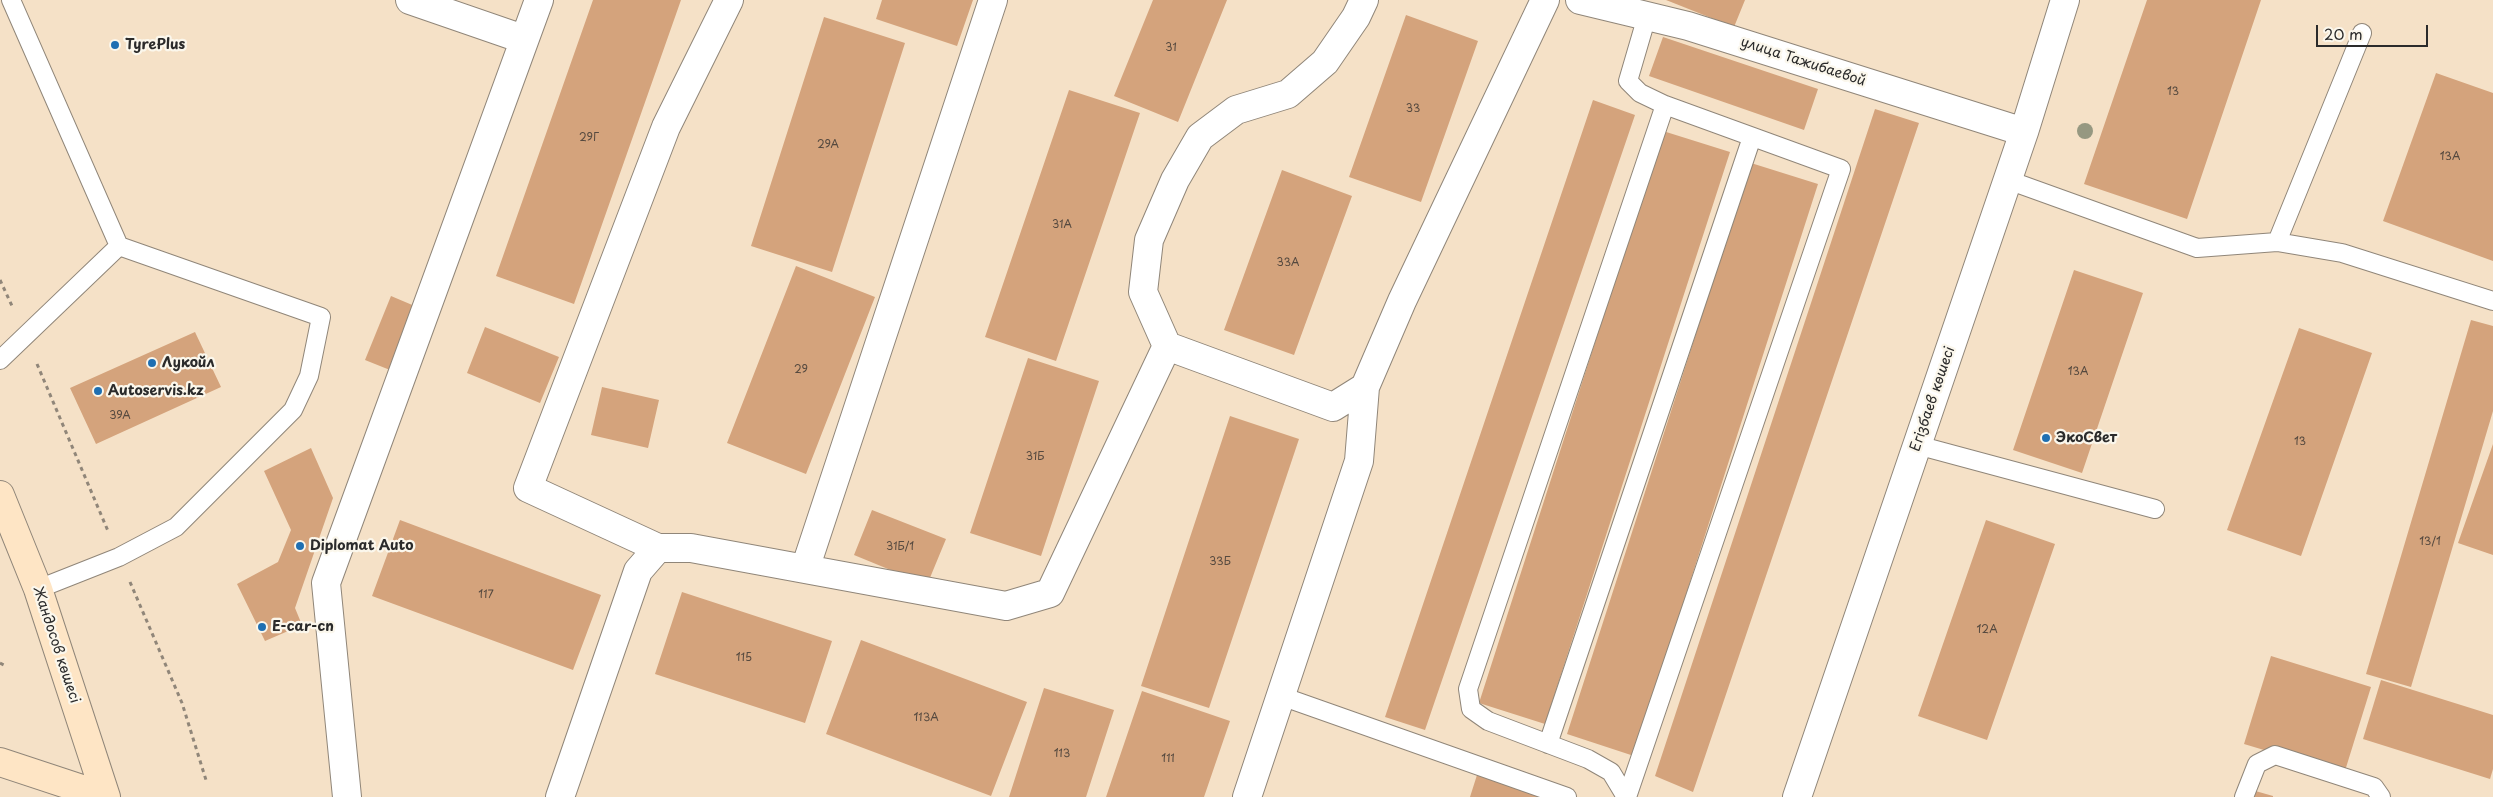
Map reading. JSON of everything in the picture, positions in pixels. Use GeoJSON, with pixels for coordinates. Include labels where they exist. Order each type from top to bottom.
{"type":"FeatureCollection","features":[{"type":"Feature","properties":{"kind":"main road","name":"Жандосов көшесі"},"geometry":{"type":"LineString","coordinates":[[0,496],[38,589],[106,797]]}},
{"type":"Feature","properties":{"kind":"main road"},"geometry":{"type":"LineString","coordinates":[[0,762],[106,797]]}},
{"type":"Feature","properties":{"kind":"street"},"geometry":{"type":"LineString","coordinates":[[410,0],[523,39]]}},
{"type":"Feature","properties":{"kind":"street"},"geometry":{"type":"LineString","coordinates":[[347,797],[326,583],[523,39],[539,0]]}},
{"type":"Feature","properties":{"kind":"street"},"geometry":{"type":"LineString","coordinates":[[729,0],[666,127],[528,488],[658,548],[691,548],[1006,606],[1050,593],[1167,346]]}},
{"type":"Feature","properties":{"kind":"street"},"geometry":{"type":"LineString","coordinates":[[805,569],[993,0]]}},
{"type":"Feature","properties":{"kind":"street"},"geometry":{"type":"LineString","coordinates":[[1364,0],[1356,17],[1325,62],[1288,94],[1236,110],[1200,137],[1185,163],[1149,240],[1142,292],[1167,346],[1333,407],[1365,387]]}},
{"type":"Feature","properties":{"kind":"street"},"geometry":{"type":"LineString","coordinates":[[1247,797],[1359,461],[1365,387],[1402,301],[1545,0]]}},
{"type":"Feature","properties":{"kind":"street","name":"улица Тажибаевой"},"geometry":{"type":"LineString","coordinates":[[1580,0],[1697,29],[2024,132]]}},
{"type":"Feature","properties":{"kind":"street","name":"Егізбаев көшесі"},"geometry":{"type":"LineString","coordinates":[[1797,797],[2008,180],[2065,0]]}},
{"type":"Feature","properties":{"kind":"street"},"geometry":{"type":"LineString","coordinates":[[560,797],[638,571],[658,548]]}},
{"type":"Feature","properties":{"kind":"lane"},"geometry":{"type":"LineString","coordinates":[[11,0],[119,246],[321,317],[309,376],[293,410],[176,527],[120,557],[38,589]]}},
{"type":"Feature","properties":{"kind":"lane"},"geometry":{"type":"LineString","coordinates":[[1626,797],[1841,169],[1664,105],[1640,93],[1628,81],[1648,16]]}},
{"type":"Feature","properties":{"kind":"lane"},"geometry":{"type":"LineString","coordinates":[[2277,242],[2362,33]]}},
{"type":"Feature","properties":{"kind":"lane"},"geometry":{"type":"LineString","coordinates":[[1626,797],[1611,772],[1588,759],[1488,721],[1471,709],[1468,689],[1664,105]]}},
{"type":"Feature","properties":{"kind":"lane"},"geometry":{"type":"LineString","coordinates":[[1548,744],[1752,137]]}},
{"type":"Feature","properties":{"kind":"lane"},"geometry":{"type":"LineString","coordinates":[[2008,180],[2197,248],[2277,242],[2342,253],[2493,301]]}},
{"type":"Feature","properties":{"kind":"lane"},"geometry":{"type":"LineString","coordinates":[[0,360],[119,246]]}},
{"type":"Feature","properties":{"kind":"lane"},"geometry":{"type":"LineString","coordinates":[[1917,445],[2155,509]]}},
{"type":"Feature","properties":{"kind":"lane"},"geometry":{"type":"LineString","coordinates":[[1281,696],[1567,797]]}},
{"type":"Feature","properties":{"kind":"lane"},"geometry":{"type":"LineString","coordinates":[[2244,797],[2257,764],[2275,755],[2374,787],[2381,797]]}},
{"type":"Feature","properties":{"kind":"building"},"geometry":{"type":"Polygon","coordinates":[[[593,0],[681,0],[574,304],[496,276],[593,0]]]}},
{"type":"Feature","properties":{"kind":"building"},"geometry":{"type":"Polygon","coordinates":[[[882,0],[973,0],[957,46],[876,19],[882,0]]]}},
{"type":"Feature","properties":{"kind":"building"},"geometry":{"type":"Polygon","coordinates":[[[1153,0],[1227,0],[1178,122],[1114,96],[1153,0]]]}},
{"type":"Feature","properties":{"kind":"building"},"geometry":{"type":"Polygon","coordinates":[[[1666,0],[1745,0],[1734,27],[1666,0]]]}},
{"type":"Feature","properties":{"kind":"building"},"geometry":{"type":"Polygon","coordinates":[[[2147,0],[2261,0],[2187,219],[2084,184],[2147,0]]]}},
{"type":"Feature","properties":{"kind":"building"},"geometry":{"type":"Polygon","coordinates":[[[1406,15],[1478,41],[1421,202],[1349,177],[1406,15]]]}},
{"type":"Feature","properties":{"kind":"building"},"geometry":{"type":"Polygon","coordinates":[[[824,17],[905,43],[832,272],[751,246],[824,17]]]}},
{"type":"Feature","properties":{"kind":"building"},"geometry":{"type":"Polygon","coordinates":[[[1663,37],[1818,89],[1804,130],[1649,76],[1663,37]]]}},
{"type":"Feature","properties":{"kind":"building"},"geometry":{"type":"Polygon","coordinates":[[[2436,73],[2493,93],[2493,261],[2383,221],[2436,73]]]}},
{"type":"Feature","properties":{"kind":"building"},"geometry":{"type":"Polygon","coordinates":[[[1069,90],[1140,113],[1056,361],[985,337],[1069,90]]]}},
{"type":"Feature","properties":{"kind":"building"},"geometry":{"type":"Polygon","coordinates":[[[1593,100],[1635,115],[1425,730],[1385,717],[1593,100]]]}},
{"type":"Feature","properties":{"kind":"building"},"geometry":{"type":"Polygon","coordinates":[[[1875,109],[1919,123],[1693,792],[1655,776],[1875,109]]]}},
{"type":"Feature","properties":{"kind":"building"},"geometry":{"type":"Polygon","coordinates":[[[1663,131],[1730,152],[1545,724],[1479,703],[1663,131]]]}},
{"type":"Feature","properties":{"kind":"building"},"geometry":{"type":"Polygon","coordinates":[[[1751,163],[1818,184],[1634,756],[1567,734],[1751,163]]]}},
{"type":"Feature","properties":{"kind":"building"},"geometry":{"type":"Polygon","coordinates":[[[1282,170],[1352,196],[1294,355],[1224,330],[1282,170]]]}},
{"type":"Feature","properties":{"kind":"building"},"geometry":{"type":"Polygon","coordinates":[[[796,266],[875,297],[806,474],[727,443],[796,266]]]}},
{"type":"Feature","properties":{"kind":"building"},"geometry":{"type":"Polygon","coordinates":[[[2074,270],[2143,293],[2082,473],[2013,450],[2074,270]]]}},
{"type":"Feature","properties":{"kind":"building"},"geometry":{"type":"Polygon","coordinates":[[[391,296],[417,307],[390,370],[365,360],[391,296]]]}},
{"type":"Feature","properties":{"kind":"building"},"geometry":{"type":"Polygon","coordinates":[[[2471,320],[2493,326],[2493,411],[2411,687],[2366,674],[2471,320]]]}},
{"type":"Feature","properties":{"kind":"building"},"geometry":{"type":"Polygon","coordinates":[[[485,327],[559,357],[540,403],[467,373],[485,327]]]}},
{"type":"Feature","properties":{"kind":"building"},"geometry":{"type":"Polygon","coordinates":[[[2299,328],[2372,353],[2301,556],[2227,530],[2299,328]]]}},
{"type":"Feature","properties":{"kind":"building"},"geometry":{"type":"Polygon","coordinates":[[[195,332],[221,387],[96,444],[70,388],[195,332]]]}},
{"type":"Feature","properties":{"kind":"building"},"geometry":{"type":"Polygon","coordinates":[[[1028,358],[1099,381],[1041,556],[970,533],[1028,358]]]}},
{"type":"Feature","properties":{"kind":"building"},"geometry":{"type":"Polygon","coordinates":[[[602,387],[659,400],[648,448],[591,435],[602,387]]]}},
{"type":"Feature","properties":{"kind":"building"},"geometry":{"type":"Polygon","coordinates":[[[1230,416],[1299,439],[1209,708],[1141,686],[1230,416]]]}},
{"type":"Feature","properties":{"kind":"building"},"geometry":{"type":"Polygon","coordinates":[[[2493,444],[2493,555],[2458,543],[2493,444]]]}},
{"type":"Feature","properties":{"kind":"building","name":"Diplomat Auto"},"geometry":{"type":"Polygon","coordinates":[[[311,448],[333,498],[295,608],[302,625],[265,641],[237,584],[278,562],[291,530],[264,471],[311,448]]]}},
{"type":"Feature","properties":{"kind":"building"},"geometry":{"type":"Polygon","coordinates":[[[872,510],[946,539],[927,585],[854,555],[872,510]]]}},
{"type":"Feature","properties":{"kind":"building"},"geometry":{"type":"Polygon","coordinates":[[[400,520],[601,595],[573,670],[372,596],[400,520]]]}},
{"type":"Feature","properties":{"kind":"building"},"geometry":{"type":"Polygon","coordinates":[[[1986,520],[2055,544],[1987,740],[1918,716],[1986,520]]]}},
{"type":"Feature","properties":{"kind":"building"},"geometry":{"type":"Polygon","coordinates":[[[682,592],[832,641],[805,723],[655,674],[682,592]]]}},
{"type":"Feature","properties":{"kind":"building"},"geometry":{"type":"Polygon","coordinates":[[[861,640],[1027,702],[991,796],[826,734],[861,640]]]}},
{"type":"Feature","properties":{"kind":"building"},"geometry":{"type":"Polygon","coordinates":[[[2271,656],[2371,687],[2344,774],[2244,744],[2271,656]]]}},
{"type":"Feature","properties":{"kind":"building"},"geometry":{"type":"Polygon","coordinates":[[[2381,680],[2493,715],[2493,769],[2490,779],[2363,739],[2381,680]]]}},
{"type":"Feature","properties":{"kind":"building"},"geometry":{"type":"Polygon","coordinates":[[[1044,688],[1114,710],[1086,797],[1009,797],[1044,688]]]}},
{"type":"Feature","properties":{"kind":"building"},"geometry":{"type":"Polygon","coordinates":[[[1142,691],[1230,721],[1204,797],[1106,797],[1142,691]]]}},
{"type":"Feature","properties":{"kind":"building"},"geometry":{"type":"Polygon","coordinates":[[[1477,775],[1541,797],[1470,797],[1477,775]]]}},
{"type":"Feature","properties":{"kind":"building"},"geometry":{"type":"Polygon","coordinates":[[[2252,790],[2273,796],[2273,797],[2250,797],[2252,790]]]}},
{"type":"Feature","properties":{"kind":"place","name":"TyrePlus"},"geometry":{"type":"Point","coordinates":[115,45]}},
{"type":"Feature","properties":{"kind":"place","name":"Лукойл"},"geometry":{"type":"Point","coordinates":[152,363]}},
{"type":"Feature","properties":{"kind":"place","name":"Autoservis.kz"},"geometry":{"type":"Point","coordinates":[98,391]}},
{"type":"Feature","properties":{"kind":"place","name":"ЭкоСвет"},"geometry":{"type":"Point","coordinates":[2046,438]}},
{"type":"Feature","properties":{"kind":"place","name":"Diplomat Auto"},"geometry":{"type":"Point","coordinates":[300,546]}},
{"type":"Feature","properties":{"kind":"place","name":"E-car-cn"},"geometry":{"type":"Point","coordinates":[262,627]}}]}
